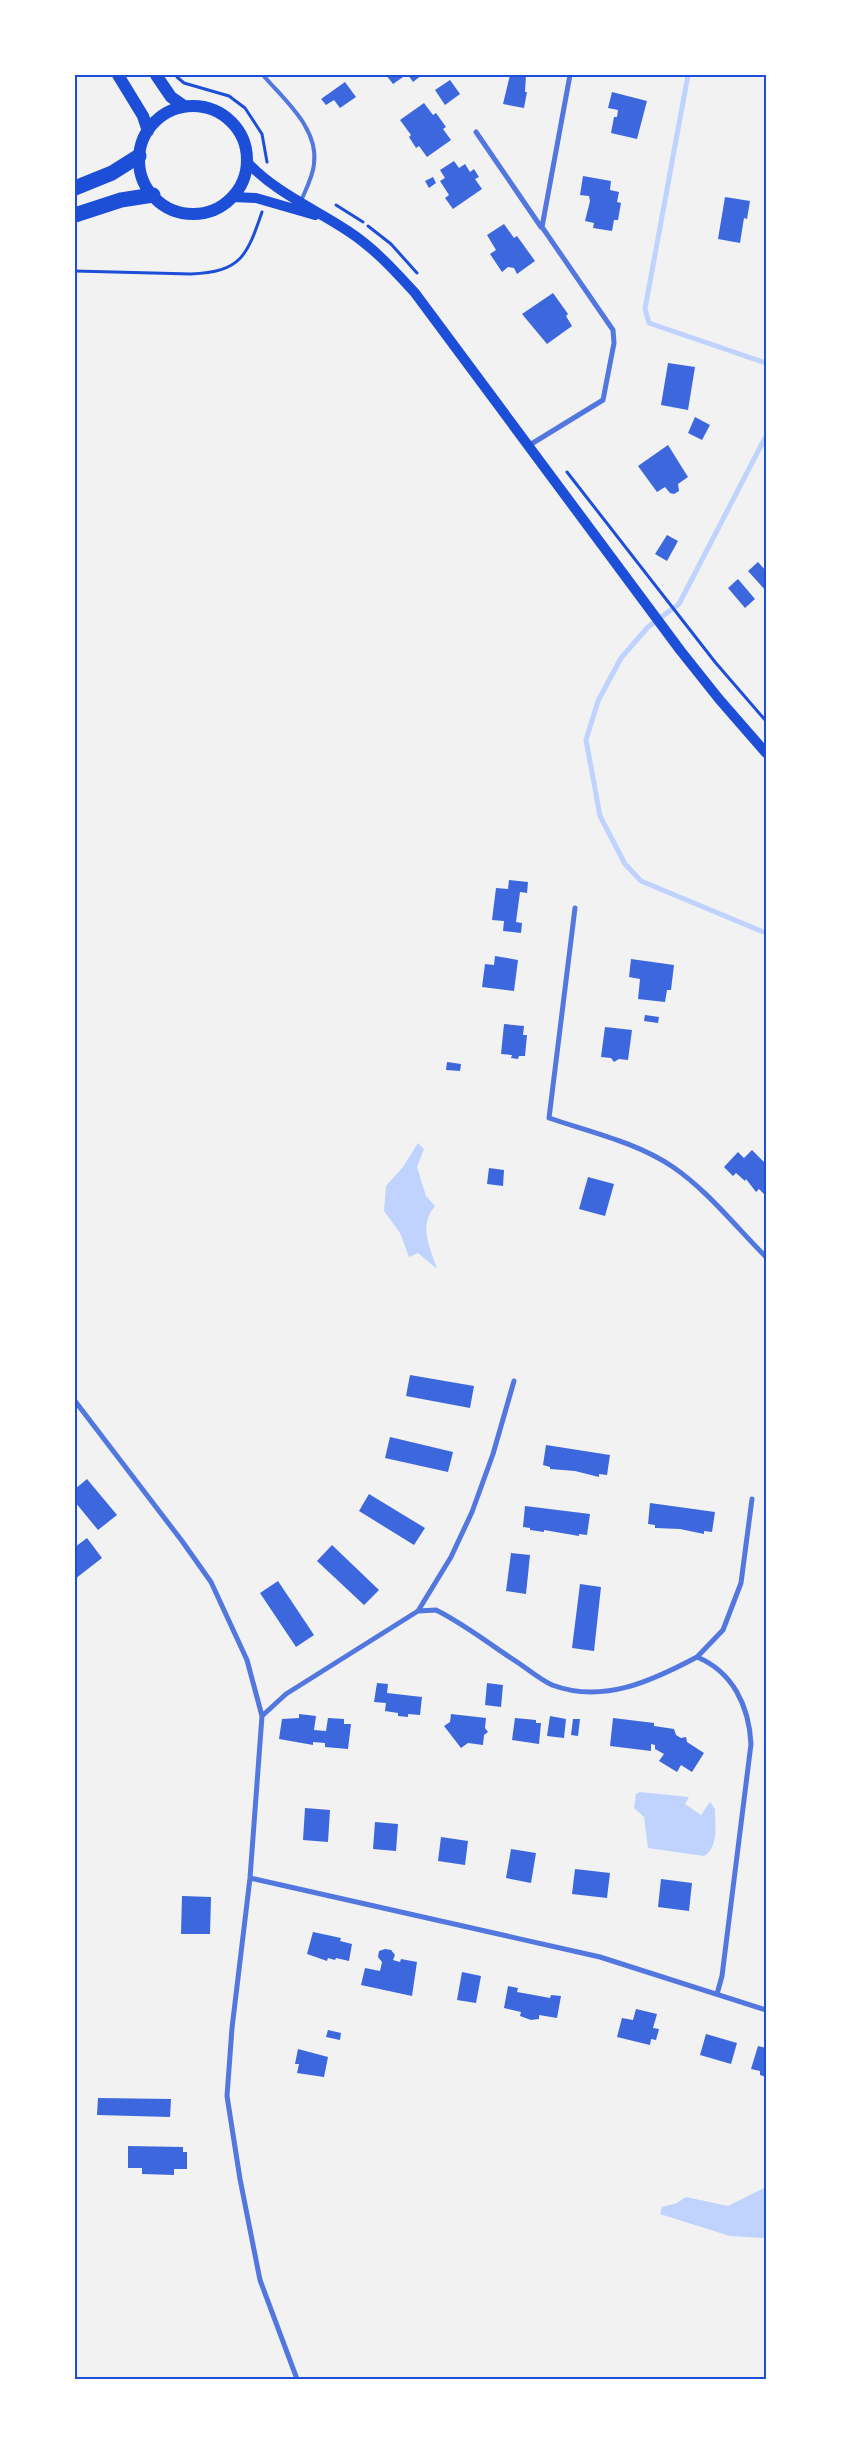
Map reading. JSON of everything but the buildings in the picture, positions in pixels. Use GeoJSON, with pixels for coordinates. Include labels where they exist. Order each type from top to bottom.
{"type":"FeatureCollection","features":[{"type":"Feature","properties":{"kind":"highway"},"geometry":{"type":"LineString","coordinates":[[75,188],[112,173],[139,156]]}},
{"type":"Feature","properties":{"kind":"highway"},"geometry":{"type":"LineString","coordinates":[[75,215],[121,200],[153,195]]}},
{"type":"Feature","properties":{"kind":"main road"},"geometry":{"type":"LineString","coordinates":[[118,75],[142,116],[148,131]]}},
{"type":"Feature","properties":{"kind":"main road"},"geometry":{"type":"LineString","coordinates":[[156,75],[171,96],[184,106]]}},
{"type":"Feature","properties":{"kind":"main road"},"geometry":{"type":"LineString","coordinates":[[184,106],[210,108],[227,117],[243,137],[248,162],[244,179],[232,197],[215,209],[195,214],[175,210],[163,204],[153,195],[142,177],[139,156],[148,131],[161,117],[184,106]]}},
{"type":"Feature","properties":{"kind":"main road"},"geometry":{"type":"LineString","coordinates":[[248,162],[264,179],[354,236],[381,256],[415,293],[662,626],[708,686],[766,753]]}},
{"type":"Feature","properties":{"kind":"main road"},"geometry":{"type":"LineString","coordinates":[[232,197],[301,202]]}},
{"type":"Feature","properties":{"kind":"street"},"geometry":{"type":"LineString","coordinates":[[542,227],[570,75]]}},
{"type":"Feature","properties":{"kind":"street"},"geometry":{"type":"LineString","coordinates":[[476,132],[613,330],[614,343],[602,400],[528,446]]}},
{"type":"Feature","properties":{"kind":"street"},"geometry":{"type":"LineString","coordinates":[[575,908],[549,1118],[631,1146],[673,1168],[690,1180],[766,1257]]}},
{"type":"Feature","properties":{"kind":"street"},"geometry":{"type":"LineString","coordinates":[[262,1716],[286,1694],[418,1611],[451,1557],[472,1512],[493,1454],[514,1382]]}},
{"type":"Feature","properties":{"kind":"street"},"geometry":{"type":"LineString","coordinates":[[75,1401],[182,1541],[210,1582],[247,1660],[262,1716],[250,1878],[232,2028],[228,2096],[240,2179],[260,2280],[297,2379]]}},
{"type":"Feature","properties":{"kind":"street"},"geometry":{"type":"LineString","coordinates":[[418,1611],[436,1610],[551,1684],[578,1692],[613,1691],[641,1683],[697,1657],[723,1630],[741,1583],[752,1499]]}},
{"type":"Feature","properties":{"kind":"street"},"geometry":{"type":"LineString","coordinates":[[697,1657],[710,1662],[731,1682],[747,1714],[751,1733],[742,1822],[722,1976],[717,1994]]}},
{"type":"Feature","properties":{"kind":"street"},"geometry":{"type":"LineString","coordinates":[[250,1878],[600,1957],[766,2010]]}},
{"type":"Feature","properties":{"kind":"lane"},"geometry":{"type":"LineString","coordinates":[[263,75],[305,124],[312,140],[314,163],[301,202]]}},
{"type":"Feature","properties":{"kind":"path"},"geometry":{"type":"LineString","coordinates":[[75,271],[210,274],[226,270],[246,252],[264,206]]}},
{"type":"Feature","properties":{"kind":"path"},"geometry":{"type":"LineString","coordinates":[[564,467],[715,662],[766,721]]}},
{"type":"Feature","properties":{"kind":"water"},"geometry":{"type":"Polygon","coordinates":[[[418,1143],[424,1149],[417,1167],[426,1196],[435,1206],[427,1221],[426,1229],[437,1269],[418,1253],[409,1257],[400,1233],[384,1211],[386,1186],[403,1167],[418,1143]]]}},
{"type":"Feature","properties":{"kind":"water"},"geometry":{"type":"Polygon","coordinates":[[[640,1792],[689,1797],[685,1804],[701,1815],[710,1802],[715,1809],[715,1828],[714,1841],[709,1852],[704,1856],[648,1848],[644,1817],[634,1808],[636,1794],[640,1792]]]}},
{"type":"Feature","properties":{"kind":"water"},"geometry":{"type":"Polygon","coordinates":[[[766,2187],[766,2238],[730,2236],[660,2214],[662,2207],[677,2203],[686,2197],[728,2206],[766,2187]]]}},
{"type":"Feature","properties":{"kind":"waterway"},"geometry":{"type":"LineString","coordinates":[[688,75],[645,309],[649,323],[766,363]]}},
{"type":"Feature","properties":{"kind":"waterway"},"geometry":{"type":"LineString","coordinates":[[766,436],[679,604],[648,627],[621,658],[598,701],[586,740],[600,816],[625,864],[641,881],[766,933]]}}]}
